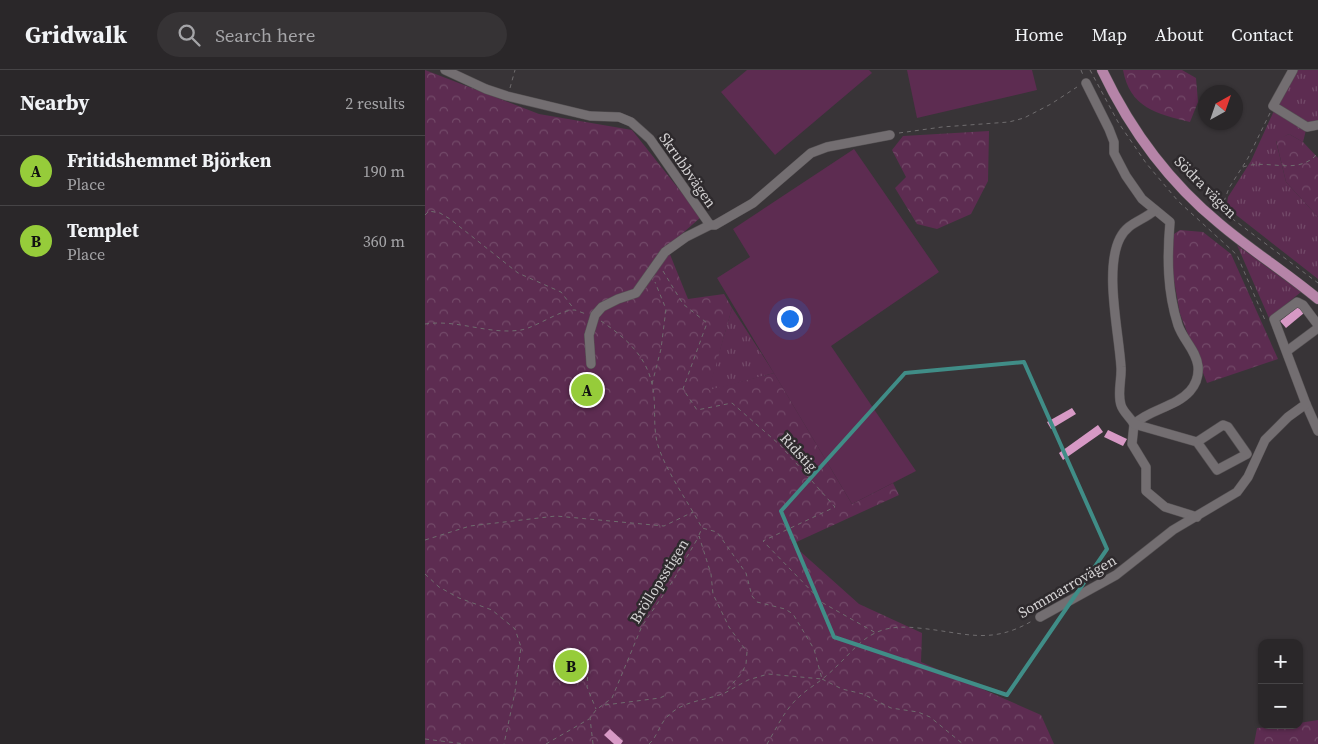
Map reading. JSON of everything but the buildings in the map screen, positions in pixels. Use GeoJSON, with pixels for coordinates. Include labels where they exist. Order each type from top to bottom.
{"type":"FeatureCollection","features":[{"type":"Feature","properties":{"kind":"main road","name":"Södra vägen"},"geometry":{"type":"LineString","coordinates":[[1103,72],[1140,136],[1189,195],[1242,242],[1318,299]]}},
{"type":"Feature","properties":{"kind":"street","name":"Skrubbvägen"},"geometry":{"type":"LineString","coordinates":[[445,70],[486,89],[507,96],[590,116],[619,117],[631,122],[650,139],[710,225]]}},
{"type":"Feature","properties":{"kind":"street"},"geometry":{"type":"LineString","coordinates":[[1293,70],[1273,106],[1307,128],[1318,126]]}},
{"type":"Feature","properties":{"kind":"street"},"geometry":{"type":"LineString","coordinates":[[1090,81],[1114,142],[1114,153],[1126,176],[1142,199],[1170,222],[1167,245],[1169,280],[1178,326],[1197,361],[1198,376],[1187,394],[1142,416],[1134,424],[1132,444],[1147,467],[1146,491],[1165,507],[1197,517]]}},
{"type":"Feature","properties":{"kind":"street"},"geometry":{"type":"LineString","coordinates":[[591,364],[589,335],[594,318],[602,307],[618,299],[636,294],[658,262],[672,247],[753,203],[811,153],[827,147],[891,135]]}},
{"type":"Feature","properties":{"kind":"street"},"geometry":{"type":"LineString","coordinates":[[1155,210],[1137,220],[1124,231],[1119,239],[1115,257],[1113,285],[1121,368],[1120,404],[1134,424],[1197,442],[1217,470],[1246,456],[1246,450],[1228,427],[1223,424],[1197,442]]}},
{"type":"Feature","properties":{"kind":"street"},"geometry":{"type":"LineString","coordinates":[[1287,351],[1318,327],[1303,305],[1297,302],[1274,319],[1287,351],[1304,405],[1318,431]]}},
{"type":"Feature","properties":{"kind":"street","name":"Sommarrovägen"},"geometry":{"type":"LineString","coordinates":[[1040,617],[1116,575],[1150,551],[1169,534],[1237,492],[1248,477],[1261,446],[1272,432],[1304,405]]}},
{"type":"Feature","properties":{"kind":"street"},"geometry":{"type":"LineString","coordinates":[[1246,450],[1261,446]]}},
{"type":"Feature","properties":{"kind":"path"},"geometry":{"type":"LineString","coordinates":[[507,96],[515,70]]}},
{"type":"Feature","properties":{"kind":"path"},"geometry":{"type":"LineString","coordinates":[[1090,70],[1090,81],[1156,176],[1191,213],[1234,251],[1265,320]]}},
{"type":"Feature","properties":{"kind":"path"},"geometry":{"type":"LineString","coordinates":[[891,135],[942,127],[1009,122],[1024,118],[1103,72]]}},
{"type":"Feature","properties":{"kind":"path"},"geometry":{"type":"LineString","coordinates":[[1273,106],[1223,204],[1230,217],[1318,283]]}},
{"type":"Feature","properties":{"kind":"path"},"geometry":{"type":"LineString","coordinates":[[1242,168],[1252,164],[1292,167],[1312,160],[1318,153]]}},
{"type":"Feature","properties":{"kind":"path"},"geometry":{"type":"LineString","coordinates":[[425,214],[429,211],[440,213],[450,219],[518,273],[561,292],[574,310],[594,318],[630,342],[642,357],[652,385],[657,442],[672,475],[702,528],[699,536]]}},
{"type":"Feature","properties":{"kind":"path","name":"Ridstig"},"geometry":{"type":"LineString","coordinates":[[658,262],[683,304],[707,323],[683,389],[697,410],[732,403],[780,445],[835,507],[763,541],[823,603],[876,633]]}},
{"type":"Feature","properties":{"kind":"path"},"geometry":{"type":"LineString","coordinates":[[652,272],[666,309],[661,349],[652,385]]}},
{"type":"Feature","properties":{"kind":"path"},"geometry":{"type":"LineString","coordinates":[[425,324],[453,322],[504,332],[533,328],[561,314],[574,310]]}},
{"type":"Feature","properties":{"kind":"path"},"geometry":{"type":"LineString","coordinates":[[425,540],[470,526],[556,516],[664,526],[694,512]]}},
{"type":"Feature","properties":{"kind":"path"},"geometry":{"type":"LineString","coordinates":[[702,528],[717,532],[746,573],[752,596],[757,602],[785,609],[793,614],[814,649],[822,679]]}},
{"type":"Feature","properties":{"kind":"path","name":"Bröllopsstigen"},"geometry":{"type":"LineString","coordinates":[[699,536],[711,574],[713,594],[729,627],[747,652],[746,664],[742,673],[723,694]]}},
{"type":"Feature","properties":{"kind":"path","name":"Bröllopsstigen"},"geometry":{"type":"LineString","coordinates":[[605,706],[611,698],[642,626],[674,579],[699,536]]}},
{"type":"Feature","properties":{"kind":"path"},"geometry":{"type":"LineString","coordinates":[[425,574],[439,587],[452,594],[492,610],[515,629],[521,647],[515,692],[504,744]]}},
{"type":"Feature","properties":{"kind":"path","name":"Sommarrovägen"},"geometry":{"type":"LineString","coordinates":[[767,744],[798,698],[822,679],[862,640],[876,633],[898,628],[917,627],[969,636],[994,636],[1007,634],[1040,617]]}},
{"type":"Feature","properties":{"kind":"path"},"geometry":{"type":"LineString","coordinates":[[588,669],[587,687],[597,710]]}},
{"type":"Feature","properties":{"kind":"path"},"geometry":{"type":"LineString","coordinates":[[649,744],[670,714],[691,701],[706,700],[723,694],[748,680],[768,674],[822,679],[842,689],[863,694],[891,708],[918,712],[930,717],[963,744]]}},
{"type":"Feature","properties":{"kind":"path"},"geometry":{"type":"LineString","coordinates":[[547,744],[590,718],[597,710],[605,706],[660,698],[666,695]]}},
{"type":"Feature","properties":{"kind":"path"},"geometry":{"type":"LineString","coordinates":[[590,718],[593,744]]}},
{"type":"Feature","properties":{"kind":"path"},"geometry":{"type":"LineString","coordinates":[[425,739],[465,744]]}},
{"type":"Feature","properties":{"kind":"highlighted area"},"geometry":{"type":"Polygon","coordinates":[[[1024,362],[1107,549],[1007,695],[834,637],[781,511],[905,373],[1024,362]]]}},
{"type":"Feature","properties":{"kind":"green space"},"geometry":{"type":"Polygon","coordinates":[[[425,70],[539,114],[632,130],[701,217],[667,247],[688,299],[724,294],[732,308],[709,390],[774,373],[852,504],[893,483],[899,495],[792,544],[859,604],[922,633],[921,662],[1041,715],[1054,744],[425,744],[425,70]]]}},
{"type":"Feature","properties":{"kind":"green space"},"geometry":{"type":"Polygon","coordinates":[[[747,70],[869,70],[872,73],[775,155],[721,92],[747,70]]]}},
{"type":"Feature","properties":{"kind":"green space"},"geometry":{"type":"Polygon","coordinates":[[[907,70],[1032,70],[1037,90],[917,118],[907,70]]]}},
{"type":"Feature","properties":{"kind":"green space"},"geometry":{"type":"Polygon","coordinates":[[[1123,70],[1182,70],[1196,78],[1198,102],[1190,122],[1167,116],[1147,107],[1132,93],[1123,70]]]}},
{"type":"Feature","properties":{"kind":"green space"},"geometry":{"type":"Polygon","coordinates":[[[1296,70],[1318,70],[1318,124],[1306,130],[1303,142],[1289,134],[1276,141],[1286,182],[1318,217],[1318,279],[1235,214],[1227,204],[1228,197],[1251,161],[1278,102],[1296,70]]]}},
{"type":"Feature","properties":{"kind":"green space"},"geometry":{"type":"Polygon","coordinates":[[[989,131],[988,181],[971,214],[937,229],[917,224],[895,188],[906,177],[892,150],[903,136],[989,131]]]}},
{"type":"Feature","properties":{"kind":"green space"},"geometry":{"type":"Polygon","coordinates":[[[1289,134],[1303,142],[1318,158],[1318,217],[1286,182],[1276,140],[1289,134]]]}},
{"type":"Feature","properties":{"kind":"green space"},"geometry":{"type":"Polygon","coordinates":[[[854,149],[939,272],[831,346],[916,471],[852,504],[717,278],[750,257],[733,229],[854,149]]]}},
{"type":"Feature","properties":{"kind":"green space"},"geometry":{"type":"Polygon","coordinates":[[[1180,230],[1203,232],[1231,254],[1278,359],[1207,383],[1180,314],[1173,275],[1171,236],[1180,230]]]}},
{"type":"Feature","properties":{"kind":"green space"},"geometry":{"type":"Polygon","coordinates":[[[1237,245],[1301,292],[1269,318],[1237,245]]]}},
{"type":"Feature","properties":{"kind":"green space"},"geometry":{"type":"Polygon","coordinates":[[[732,308],[774,373],[708,391],[732,308]]]}},
{"type":"Feature","properties":{"kind":"green space"},"geometry":{"type":"Polygon","coordinates":[[[1318,720],[1318,744],[1254,744],[1257,728],[1303,729],[1303,722],[1318,720]]]}},
{"type":"Feature","properties":{"kind":"place","name":"Fritidshemmet Björken"},"geometry":{"type":"Point","coordinates":[587,390]}},
{"type":"Feature","properties":{"kind":"place","name":"Templet"},"geometry":{"type":"Point","coordinates":[571,666]}}]}
